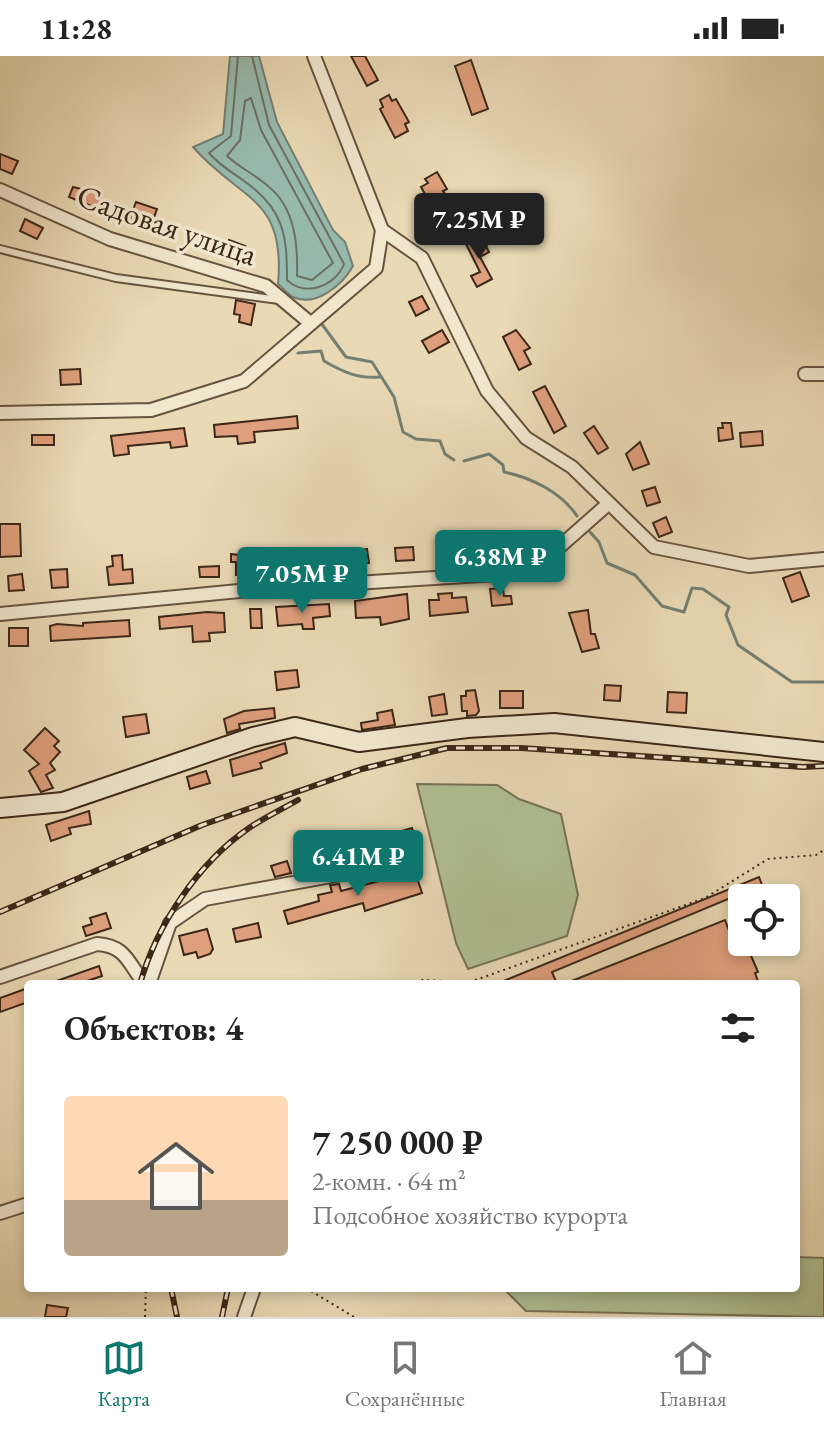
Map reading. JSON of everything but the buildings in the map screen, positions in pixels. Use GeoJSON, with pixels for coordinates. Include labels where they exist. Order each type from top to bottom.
{"type":"FeatureCollection","features":[{"type":"Feature","properties":{"kind":"street"},"geometry":{"type":"LineString","coordinates":[[0,413],[151,410],[244,381],[309,322],[376,268],[382,230],[314,56]]}},
{"type":"Feature","properties":{"kind":"street","name":"Садовая улица"},"geometry":{"type":"LineString","coordinates":[[0,190],[110,239],[266,286],[309,322]]}},
{"type":"Feature","properties":{"kind":"street"},"geometry":{"type":"LineString","coordinates":[[382,230],[422,258],[487,391],[526,438],[572,467],[654,547],[749,566],[824,559]]}},
{"type":"Feature","properties":{"kind":"street"},"geometry":{"type":"LineString","coordinates":[[805,374],[824,374]]}},
{"type":"Feature","properties":{"kind":"street"},"geometry":{"type":"LineString","coordinates":[[0,614],[260,589],[531,572],[608,504]]}},
{"type":"Feature","properties":{"kind":"street"},"geometry":{"type":"LineString","coordinates":[[804,562],[824,550]]}},
{"type":"Feature","properties":{"kind":"street"},"geometry":{"type":"LineString","coordinates":[[0,808],[63,802],[253,737],[295,727],[359,742],[467,728],[554,723],[824,752]]}},
{"type":"Feature","properties":{"kind":"street"},"geometry":{"type":"LineString","coordinates":[[149,980],[170,923],[205,899],[402,863]]}},
{"type":"Feature","properties":{"kind":"street"},"geometry":{"type":"LineString","coordinates":[[0,977],[97,944],[114,945],[144,980]]}},
{"type":"Feature","properties":{"kind":"street"},"geometry":{"type":"LineString","coordinates":[[0,1213],[24,1205]]}},
{"type":"Feature","properties":{"kind":"street"},"geometry":{"type":"LineString","coordinates":[[244,1317],[253,1292]]}},
{"type":"Feature","properties":{"kind":"lane"},"geometry":{"type":"LineString","coordinates":[[0,249],[116,278],[283,300]]}},
{"type":"Feature","properties":{"kind":"path"},"geometry":{"type":"LineString","coordinates":[[476,980],[705,898],[768,859],[816,855],[824,850]]}},
{"type":"Feature","properties":{"kind":"path"},"geometry":{"type":"LineString","coordinates":[[145,1317],[146,1292]]}},
{"type":"Feature","properties":{"kind":"path"},"geometry":{"type":"LineString","coordinates":[[313,1292],[354,1317]]}},
{"type":"Feature","properties":{"kind":"green space"},"geometry":{"type":"Polygon","coordinates":[[[417,784],[497,785],[519,799],[561,814],[578,895],[567,936],[468,969],[456,943],[417,784]]]}},
{"type":"Feature","properties":{"kind":"green space"},"geometry":{"type":"Polygon","coordinates":[[[800,1257],[824,1258],[824,1317],[526,1311],[507,1292],[800,1292],[800,1257]]]}},
{"type":"Feature","properties":{"kind":"water"},"geometry":{"type":"Polygon","coordinates":[[[230,56],[259,56],[277,122],[333,230],[345,242],[353,266],[336,287],[319,297],[302,300],[293,297],[278,284],[279,255],[275,233],[267,216],[193,147],[223,134],[230,56]]]}},
{"type":"Feature","properties":{"kind":"waterway"},"geometry":{"type":"LineString","coordinates":[[321,323],[346,357],[372,362],[394,397],[403,432],[416,439],[440,441],[445,454],[454,460]]}},
{"type":"Feature","properties":{"kind":"waterway"},"geometry":{"type":"LineString","coordinates":[[298,353],[321,351],[324,361],[344,371],[358,376],[380,377]]}},
{"type":"Feature","properties":{"kind":"waterway"},"geometry":{"type":"LineString","coordinates":[[464,461],[489,454],[503,465],[504,472],[545,487],[563,500],[577,516]]}},
{"type":"Feature","properties":{"kind":"waterway"},"geometry":{"type":"LineString","coordinates":[[590,532],[599,542],[607,563],[635,575],[662,606],[684,612],[692,588],[703,589],[729,607],[726,615],[738,645],[792,682],[824,682]]}},
{"type":"Feature","properties":{"kind":"railway"},"geometry":{"type":"LineString","coordinates":[[0,912],[202,825],[362,769],[447,748],[521,748],[824,766]]}},
{"type":"Feature","properties":{"kind":"railway"},"geometry":{"type":"LineString","coordinates":[[141,980],[168,918],[196,877],[230,842],[298,800]]}},
{"type":"Feature","properties":{"kind":"railway"},"geometry":{"type":"LineString","coordinates":[[172,1292],[177,1317]]}},
{"type":"Feature","properties":{"kind":"railway"},"geometry":{"type":"LineString","coordinates":[[222,1317],[227,1292]]}}]}
